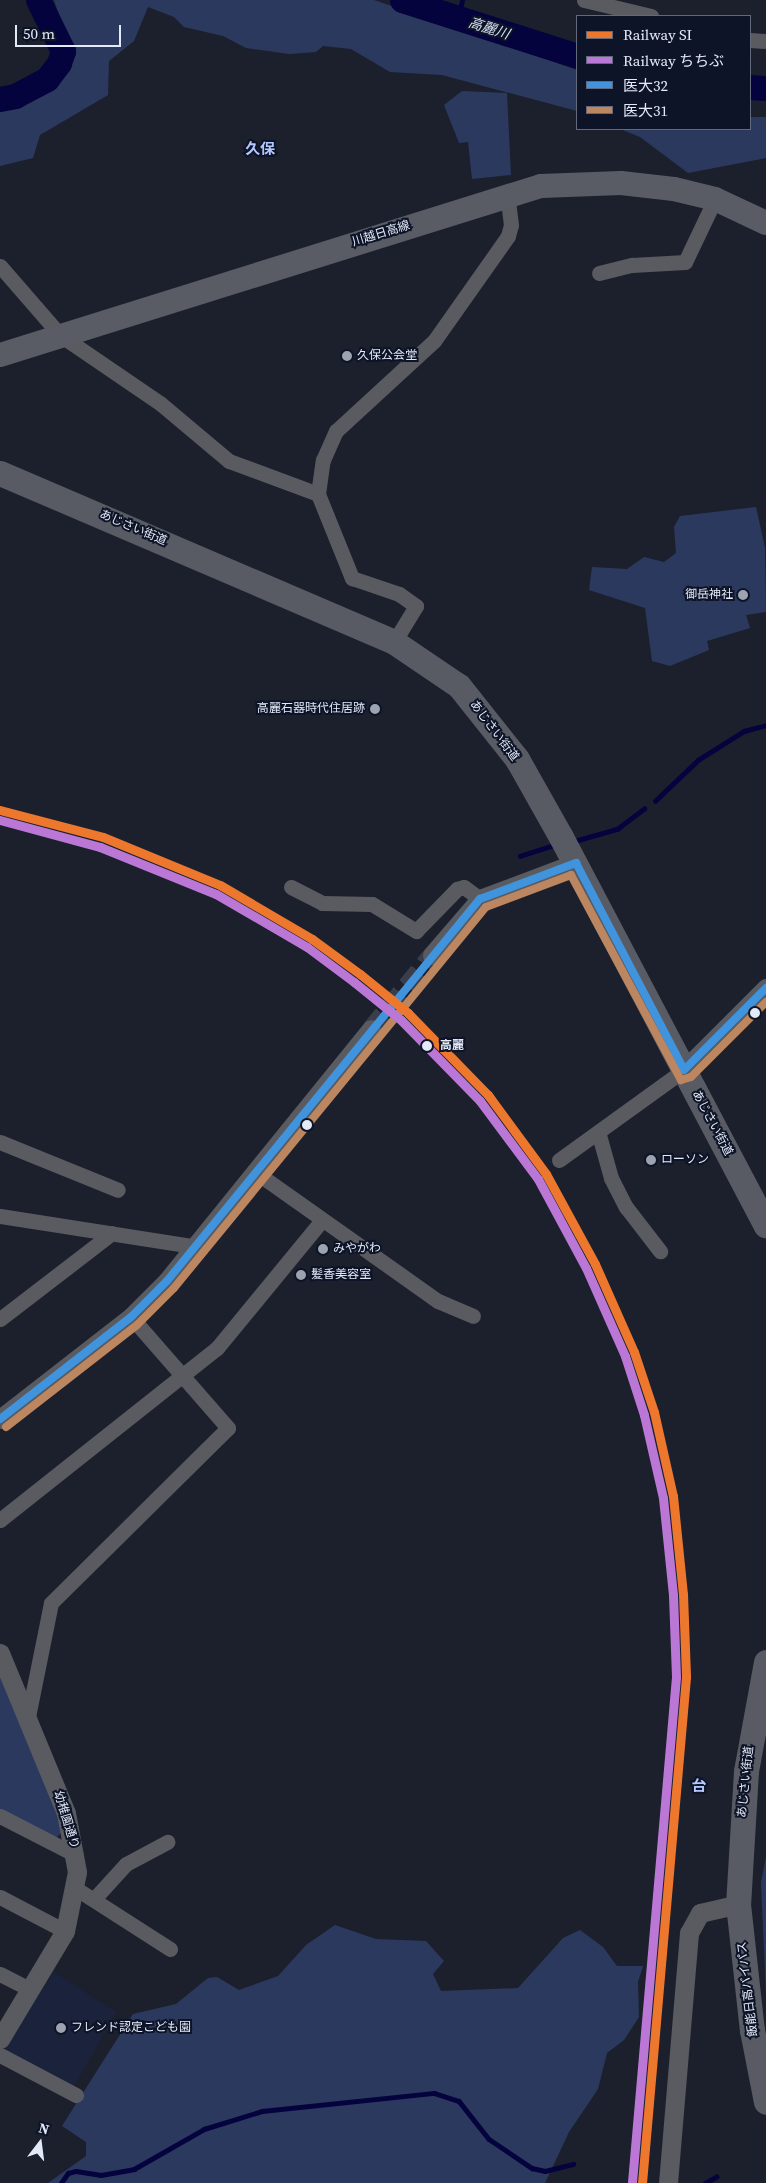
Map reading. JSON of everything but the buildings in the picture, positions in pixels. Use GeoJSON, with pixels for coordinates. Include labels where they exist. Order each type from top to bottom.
{"type":"FeatureCollection","features":[{"type":"Feature","properties":{"kind":"highway","name":"あじさい街道"},"geometry":{"type":"LineString","coordinates":[[0,472],[394,642],[459,686],[487,717],[517,759],[576,863],[766,1224]]}},
{"type":"Feature","properties":{"kind":"highway","name":"あじさい街道"},"geometry":{"type":"LineString","coordinates":[[738,1904],[746,1771],[766,1662]]}},
{"type":"Feature","properties":{"kind":"highway","name":"飯能日高バイパス"},"geometry":{"type":"LineString","coordinates":[[738,1904],[758,2066],[766,2102]]}},
{"type":"Feature","properties":{"kind":"main road","name":"川越日高線"},"geometry":{"type":"LineString","coordinates":[[0,355],[60,334],[506,194],[576,182],[621,183],[715,199],[766,223]]}},
{"type":"Feature","properties":{"kind":"street"},"geometry":{"type":"LineString","coordinates":[[584,0],[647,15]]}},
{"type":"Feature","properties":{"kind":"street"},"geometry":{"type":"LineString","coordinates":[[751,40],[766,41]]}},
{"type":"Feature","properties":{"kind":"street"},"geometry":{"type":"LineString","coordinates":[[394,642],[416,606],[399,594],[352,578],[318,494],[323,460],[336,430],[434,341],[508,236],[511,225],[506,194]]}},
{"type":"Feature","properties":{"kind":"street"},"geometry":{"type":"LineString","coordinates":[[599,273],[632,265],[685,262],[715,199]]}},
{"type":"Feature","properties":{"kind":"street"},"geometry":{"type":"LineString","coordinates":[[0,266],[60,334],[161,404],[229,461],[318,494]]}},
{"type":"Feature","properties":{"kind":"street"},"geometry":{"type":"LineString","coordinates":[[432,955],[480,899],[576,863]]}},
{"type":"Feature","properties":{"kind":"street"},"geometry":{"type":"LineString","coordinates":[[291,887],[322,903],[372,904],[416,931],[457,889],[464,887],[480,899]]}},
{"type":"Feature","properties":{"kind":"street"},"geometry":{"type":"LineString","coordinates":[[559,1160],[599,1135],[684,1070],[766,988]]}},
{"type":"Feature","properties":{"kind":"street"},"geometry":{"type":"LineString","coordinates":[[0,1419],[131,1318],[198,1247],[372,1029]]}},
{"type":"Feature","properties":{"kind":"street"},"geometry":{"type":"LineString","coordinates":[[599,1135],[611,1178],[626,1207],[660,1251]]}},
{"type":"Feature","properties":{"kind":"street"},"geometry":{"type":"LineString","coordinates":[[0,1142],[118,1190]]}},
{"type":"Feature","properties":{"kind":"street"},"geometry":{"type":"LineString","coordinates":[[257,1173],[438,1301],[473,1316]]}},
{"type":"Feature","properties":{"kind":"street"},"geometry":{"type":"LineString","coordinates":[[0,1216],[198,1247]]}},
{"type":"Feature","properties":{"kind":"street"},"geometry":{"type":"LineString","coordinates":[[0,1520],[217,1348],[322,1220]]}},
{"type":"Feature","properties":{"kind":"street"},"geometry":{"type":"LineString","coordinates":[[0,1319],[112,1233]]}},
{"type":"Feature","properties":{"kind":"street"},"geometry":{"type":"LineString","coordinates":[[28,1717],[51,1603],[228,1428],[131,1318]]}},
{"type":"Feature","properties":{"kind":"street","name":"幼稚園通り"},"geometry":{"type":"LineString","coordinates":[[0,1652],[66,1813],[76,1855],[75,1888],[65,1931],[0,2039]]}},
{"type":"Feature","properties":{"kind":"street"},"geometry":{"type":"LineString","coordinates":[[0,1816],[76,1855]]}},
{"type":"Feature","properties":{"kind":"street"},"geometry":{"type":"LineString","coordinates":[[94,1899],[126,1864],[166,1842]]}},
{"type":"Feature","properties":{"kind":"street"},"geometry":{"type":"LineString","coordinates":[[75,1888],[170,1949]]}},
{"type":"Feature","properties":{"kind":"street"},"geometry":{"type":"LineString","coordinates":[[0,1897],[65,1931]]}},
{"type":"Feature","properties":{"kind":"street"},"geometry":{"type":"LineString","coordinates":[[668,2183],[689,1933],[700,1913],[738,1904]]}},
{"type":"Feature","properties":{"kind":"street"},"geometry":{"type":"LineString","coordinates":[[0,1974],[31,1990]]}},
{"type":"Feature","properties":{"kind":"street"},"geometry":{"type":"LineString","coordinates":[[0,2055],[76,2095]]}},
{"type":"Feature","properties":{"kind":"shaded area"},"geometry":{"type":"Polygon","coordinates":[[[54,0],[374,0],[576,70],[576,111],[442,75],[390,72],[351,49],[323,46],[316,52],[289,54],[246,48],[223,36],[184,27],[174,17],[148,7],[134,41],[109,61],[108,95],[40,135],[33,158],[0,166],[0,105],[58,82],[74,60],[54,0]]]}},
{"type":"Feature","properties":{"kind":"shaded area"},"geometry":{"type":"Polygon","coordinates":[[[462,91],[507,93],[511,175],[472,179],[468,142],[459,143],[444,105],[462,91]]]}},
{"type":"Feature","properties":{"kind":"shaded area"},"geometry":{"type":"Polygon","coordinates":[[[751,117],[766,117],[766,158],[688,173],[640,137],[622,130],[751,130],[751,117]]]}},
{"type":"Feature","properties":{"kind":"shaded area"},"geometry":{"type":"Polygon","coordinates":[[[756,507],[765,548],[766,612],[746,615],[750,628],[707,641],[709,650],[670,666],[652,661],[645,608],[589,590],[592,567],[627,569],[644,557],[664,562],[676,553],[674,527],[680,516],[756,507]]]}},
{"type":"Feature","properties":{"kind":"shaded area"},"geometry":{"type":"Polygon","coordinates":[[[0,1674],[59,1815],[63,1831],[56,1838],[0,1809],[0,1674]]]}},
{"type":"Feature","properties":{"kind":"shaded area"},"geometry":{"type":"Polygon","coordinates":[[[766,1857],[766,1995],[761,1882],[766,1857]]]}},
{"type":"Feature","properties":{"kind":"shaded area"},"geometry":{"type":"Polygon","coordinates":[[[335,1925],[376,1939],[426,1941],[444,1961],[433,1974],[441,1991],[518,1988],[563,1938],[580,1930],[603,1947],[617,1966],[643,1966],[638,1982],[639,2017],[624,2040],[607,2053],[598,2089],[569,2132],[545,2183],[48,2183],[86,2156],[86,2142],[62,2126],[133,2014],[176,2004],[208,1978],[217,1977],[239,1990],[278,1976],[306,1945],[335,1925]]]}},
{"type":"Feature","properties":{"kind":"shaded area","name":"フレンド認定こども園"},"geometry":{"type":"Polygon","coordinates":[[[54,1972],[116,2012],[73,2088],[7,2052],[6,2045],[54,1972]]]}},
{"type":"Feature","properties":{"kind":"waterway","name":"高麗川"},"geometry":{"type":"LineString","coordinates":[[0,99],[15,96],[47,79],[59,63],[63,51],[38,0]]}},
{"type":"Feature","properties":{"kind":"waterway","name":"高麗川"},"geometry":{"type":"LineString","coordinates":[[402,0],[576,56]]}},
{"type":"Feature","properties":{"kind":"waterway"},"geometry":{"type":"LineString","coordinates":[[458,18],[462,0]]}},
{"type":"Feature","properties":{"kind":"waterway","name":"高麗川"},"geometry":{"type":"LineString","coordinates":[[751,87],[766,88]]}},
{"type":"Feature","properties":{"kind":"waterway"},"geometry":{"type":"LineString","coordinates":[[655,801],[698,760],[744,731],[766,725]]}},
{"type":"Feature","properties":{"kind":"waterway"},"geometry":{"type":"LineString","coordinates":[[578,840],[617,829],[644,809]]}},
{"type":"Feature","properties":{"kind":"waterway"},"geometry":{"type":"LineString","coordinates":[[520,856],[551,846]]}},
{"type":"Feature","properties":{"kind":"waterway"},"geometry":{"type":"LineString","coordinates":[[61,2183],[68,2173],[76,2171],[101,2175],[134,2169],[204,2129],[262,2111],[434,2093],[459,2101],[489,2139],[532,2168],[545,2171],[573,2164]]}},
{"type":"Feature","properties":{"kind":"waterway"},"geometry":{"type":"LineString","coordinates":[[705,2183],[716,2177]]}},
{"type":"Feature","properties":{"kind":"tunnel"},"geometry":{"type":"LineString","coordinates":[[371,1029],[432,955]]}},
{"type":"Feature","properties":{"kind":"rail line","name":"SI"},"geometry":{"type":"LineString","coordinates":[[0,810],[103,837],[220,885],[312,939],[360,974],[408,1013],[488,1095],[546,1174],[595,1264],[634,1352],[654,1412],[673,1496],[683,1594],[686,1677],[642,2183]]}},
{"type":"Feature","properties":{"kind":"rail line","name":"ちちぶ"},"geometry":{"type":"LineString","coordinates":[[0,820],[100,847],[216,894],[307,947],[354,982],[401,1020],[480,1101],[538,1179],[586,1268],[625,1356],[644,1415],[663,1498],[673,1595],[676,1677],[632,2182]]}},
{"type":"Feature","properties":{"kind":"transit line","name":"医大32"},"geometry":{"type":"LineString","coordinates":[[0,1419],[131,1317],[167,1281],[480,899],[576,863],[684,1070],[766,988]]}},
{"type":"Feature","properties":{"kind":"transit line","name":"医大31"},"geometry":{"type":"LineString","coordinates":[[6,1427],[137,1325],[174,1288],[486,907],[571,875],[681,1080],[691,1077],[766,1002]]}},
{"type":"Feature","properties":{"kind":"place","name":"久保公会堂"},"geometry":{"type":"Point","coordinates":[347,356]}},
{"type":"Feature","properties":{"kind":"place","name":"御岳神社"},"geometry":{"type":"Point","coordinates":[743,595]}},
{"type":"Feature","properties":{"kind":"place","name":"高麗石器時代住居跡"},"geometry":{"type":"Point","coordinates":[375,709]}},
{"type":"Feature","properties":{"kind":"place","name":"高麗"},"geometry":{"type":"Point","coordinates":[427,1046]}},
{"type":"Feature","properties":{"kind":"place","name":"ローソン"},"geometry":{"type":"Point","coordinates":[651,1160]}},
{"type":"Feature","properties":{"kind":"place","name":"みやがわ"},"geometry":{"type":"Point","coordinates":[323,1249]}},
{"type":"Feature","properties":{"kind":"place","name":"髪香美容室"},"geometry":{"type":"Point","coordinates":[301,1275]}},
{"type":"Feature","properties":{"kind":"place","name":"フレンド認定こども園"},"geometry":{"type":"Point","coordinates":[61,2028]}},
{"type":"Feature","properties":{"kind":"district","name":"久保"},"geometry":{"type":"Point","coordinates":[260,149]}},
{"type":"Feature","properties":{"kind":"district","name":"台"},"geometry":{"type":"Point","coordinates":[699,1786]}}]}
